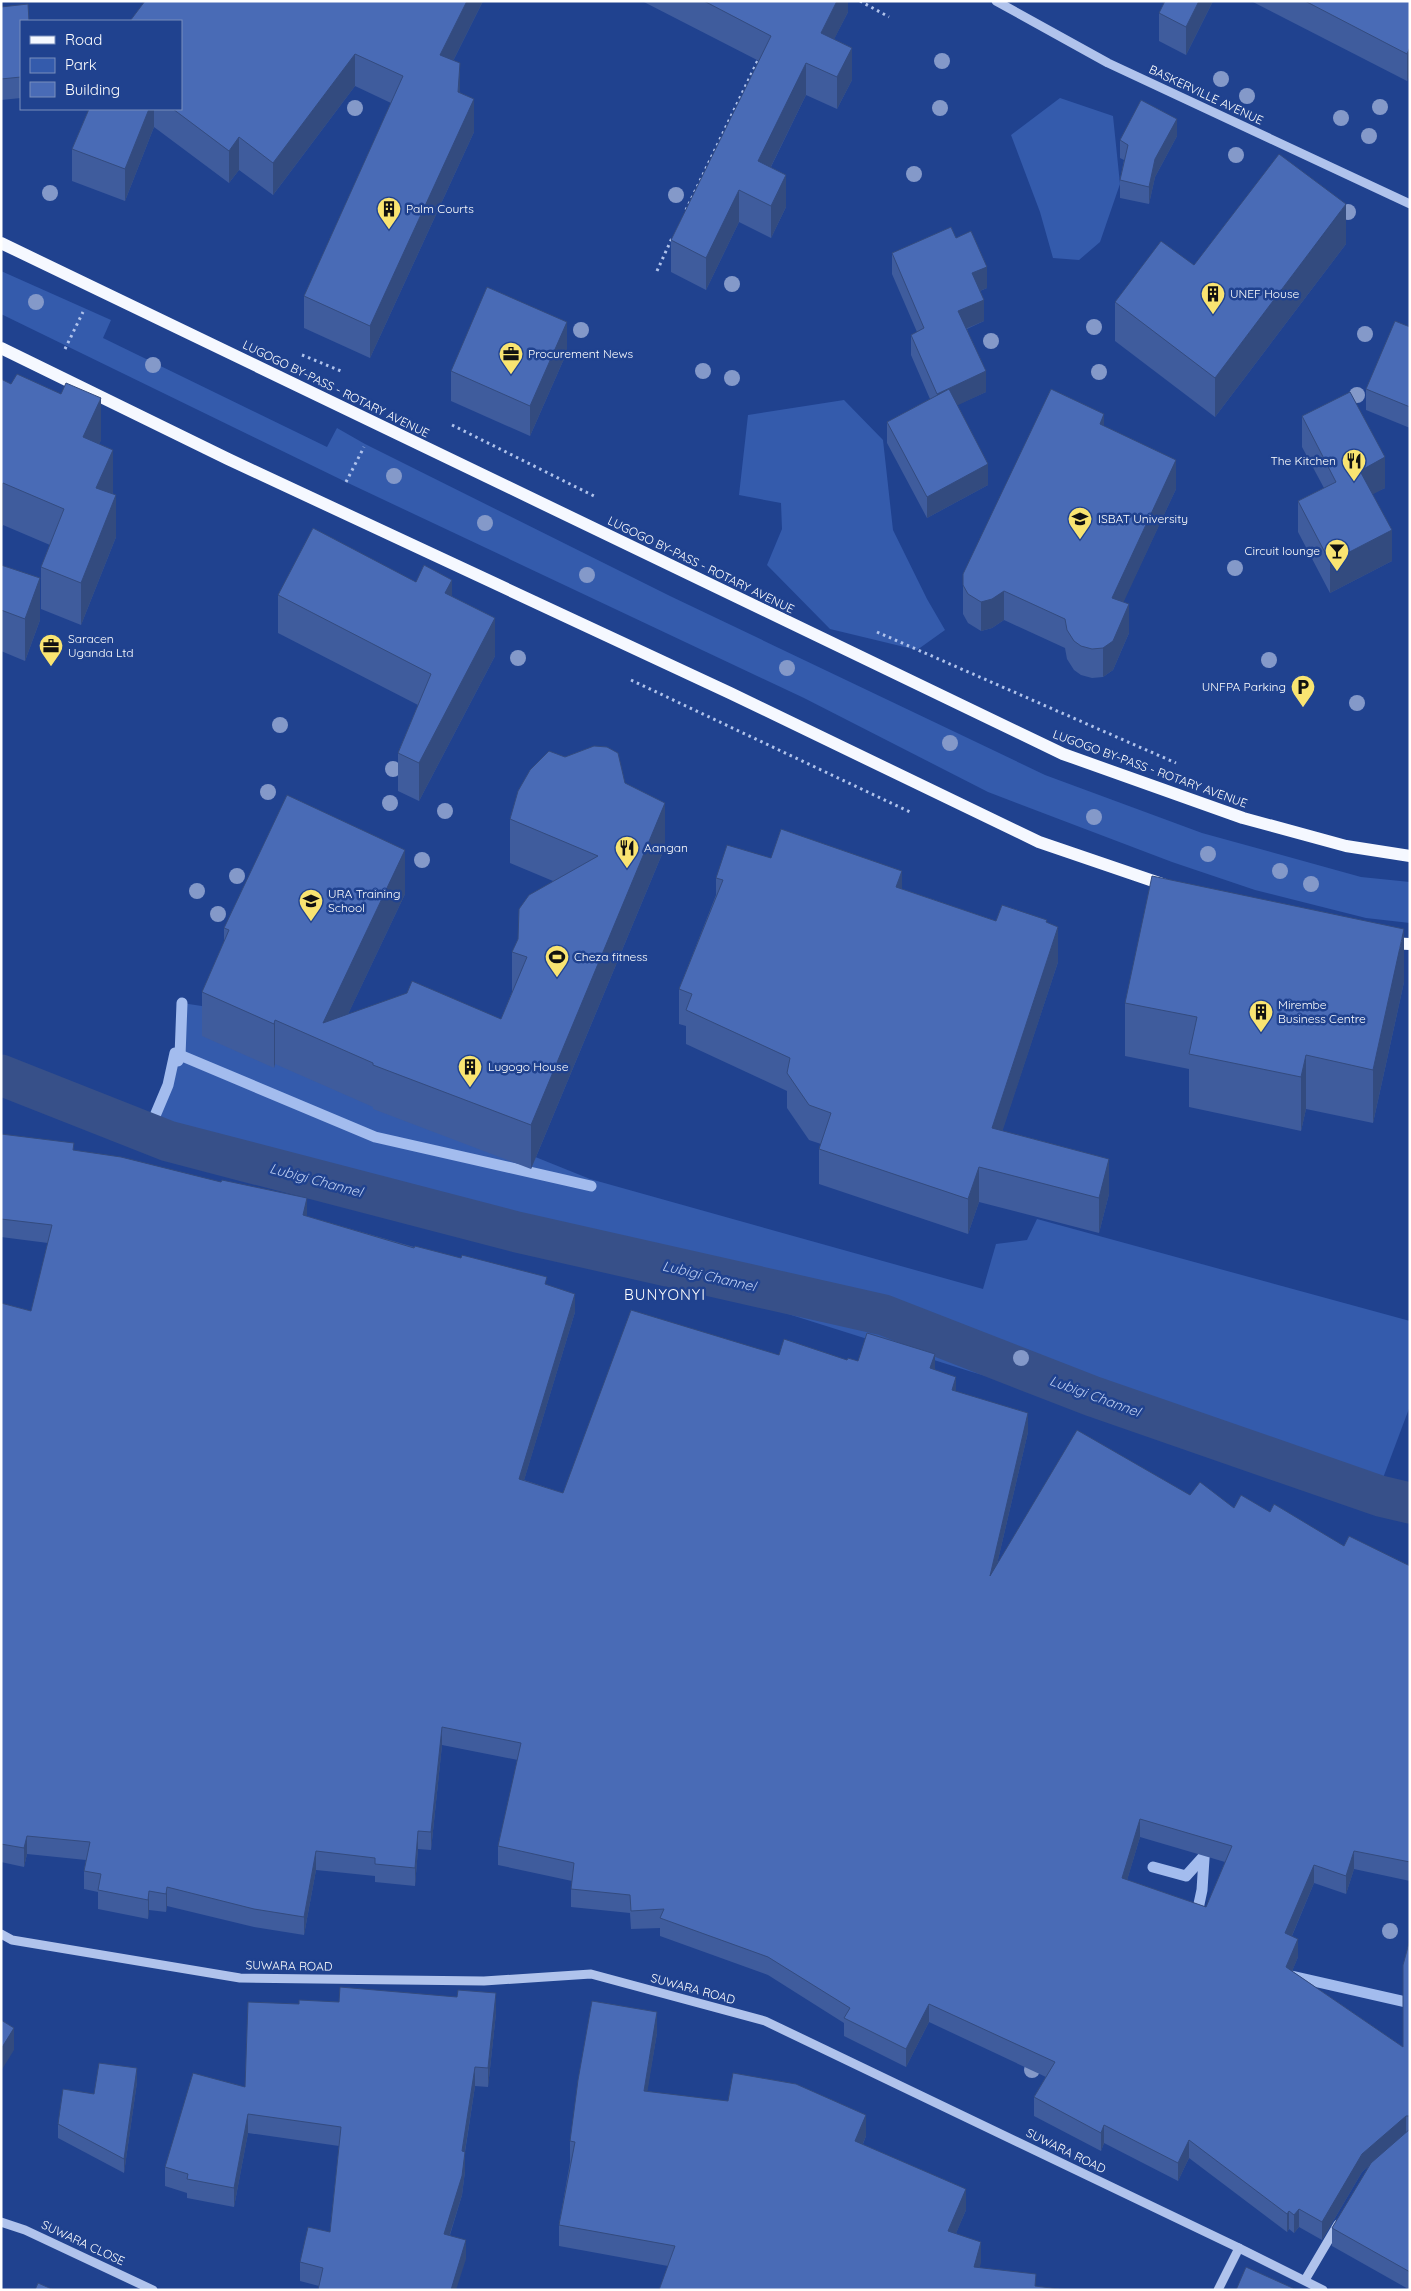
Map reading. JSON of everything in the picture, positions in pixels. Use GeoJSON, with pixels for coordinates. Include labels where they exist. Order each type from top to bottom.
{"type":"FeatureCollection","features":[{"type":"Feature","properties":{"kind":"main road","name":"LUGOGO BY-PASS - ROTARY AVENUE"},"geometry":{"type":"LineString","coordinates":[[1,243],[1063,754],[1243,818],[1346,846],[1410,856]]}},
{"type":"Feature","properties":{"kind":"main road"},"geometry":{"type":"LineString","coordinates":[[1,348],[228,459],[730,693],[1038,842],[1175,888]]}},
{"type":"Feature","properties":{"kind":"main road"},"geometry":{"type":"LineString","coordinates":[[1372,942],[1410,944]]}},
{"type":"Feature","properties":{"kind":"street","name":"BASKERVILLE AVENUE"},"geometry":{"type":"LineString","coordinates":[[996,1],[1108,63],[1410,204]]}},
{"type":"Feature","properties":{"kind":"street","name":"SUWARA ROAD"},"geometry":{"type":"LineString","coordinates":[[1,1934],[12,1940],[240,1978],[484,1981],[591,1974],[766,2021],[1323,2290]]}},
{"type":"Feature","properties":{"kind":"street"},"geometry":{"type":"LineString","coordinates":[[1305,2280],[1341,2220]]}},
{"type":"Feature","properties":{"kind":"street","name":"SUWARA CLOSE"},"geometry":{"type":"LineString","coordinates":[[1,2222],[25,2230],[153,2290]]}},
{"type":"Feature","properties":{"kind":"street"},"geometry":{"type":"LineString","coordinates":[[1218,2290],[1239,2248]]}},
{"type":"Feature","properties":{"kind":"path"},"geometry":{"type":"LineString","coordinates":[[860,1],[889,17]]}},
{"type":"Feature","properties":{"kind":"path"},"geometry":{"type":"LineString","coordinates":[[683,217],[761,55]]}},
{"type":"Feature","properties":{"kind":"path"},"geometry":{"type":"LineString","coordinates":[[657,271],[674,235]]}},
{"type":"Feature","properties":{"kind":"path"},"geometry":{"type":"LineString","coordinates":[[53,374],[94,288]]}},
{"type":"Feature","properties":{"kind":"path"},"geometry":{"type":"LineString","coordinates":[[452,425],[599,498]]}},
{"type":"Feature","properties":{"kind":"path"},"geometry":{"type":"LineString","coordinates":[[346,482],[365,444]]}},
{"type":"Feature","properties":{"kind":"path"},"geometry":{"type":"LineString","coordinates":[[874,630],[1183,766]]}},
{"type":"Feature","properties":{"kind":"green space"},"geometry":{"type":"Polygon","coordinates":[[[1060,98],[1113,116],[1120,184],[1100,242],[1079,260],[1053,258],[1040,212],[1011,135],[1060,98]]]}},
{"type":"Feature","properties":{"kind":"green space"},"geometry":{"type":"Polygon","coordinates":[[[1,271],[111,320],[103,338],[327,447],[337,428],[365,444],[670,596],[1045,775],[1202,833],[1361,877],[1410,882],[1410,923],[1366,918],[1255,890],[1172,862],[988,792],[804,698],[346,482],[1,314],[1,271]]]}},
{"type":"Feature","properties":{"kind":"green space"},"geometry":{"type":"Polygon","coordinates":[[[844,400],[883,440],[893,530],[927,599],[945,630],[917,650],[830,629],[767,565],[782,529],[781,503],[739,495],[748,415],[844,400]]]}},
{"type":"Feature","properties":{"kind":"green space"},"geometry":{"type":"Polygon","coordinates":[[[182,1003],[368,1031],[366,1089],[590,1179],[983,1289],[996,1244],[1027,1240],[1037,1219],[1410,1321],[1410,1406],[1371,1510],[1203,1452],[1091,1406],[972,1372],[703,1287],[449,1219],[149,1130],[180,1056],[182,1003]]]}},
{"type":"Feature","properties":{"kind":"building"},"geometry":{"type":"Polygon","coordinates":[[[145,1],[467,1],[440,55],[460,63],[458,92],[474,99],[370,326],[304,296],[403,76],[355,54],[273,163],[239,137],[229,151],[174,110],[182,110],[182,20],[131,20],[145,1]]]}},
{"type":"Feature","properties":{"kind":"building"},"geometry":{"type":"Polygon","coordinates":[[[704,1],[837,1],[821,33],[852,48],[837,77],[806,63],[758,161],[786,175],[771,206],[739,190],[706,258],[671,240],[771,36],[704,1]]]}},
{"type":"Feature","properties":{"kind":"building"},"geometry":{"type":"Polygon","coordinates":[[[1165,1],[1199,1],[1186,27],[1159,13],[1165,1]]]}},
{"type":"Feature","properties":{"kind":"building"},"geometry":{"type":"Polygon","coordinates":[[[1305,1],[1410,1],[1410,47],[1407,54],[1305,1]]]}},
{"type":"Feature","properties":{"kind":"building"},"geometry":{"type":"Polygon","coordinates":[[[28,4],[29,20],[20,20],[20,77],[1,79],[1,7],[28,4]]]}},
{"type":"Feature","properties":{"kind":"building"},"geometry":{"type":"Polygon","coordinates":[[[1141,100],[1177,119],[1155,159],[1149,187],[1120,180],[1128,145],[1120,140],[1141,100]]]}},
{"type":"Feature","properties":{"kind":"building"},"geometry":{"type":"Polygon","coordinates":[[[89,110],[149,110],[125,169],[72,149],[89,110]]]}},
{"type":"Feature","properties":{"kind":"building","name":"UNEF House"},"geometry":{"type":"Polygon","coordinates":[[[1279,154],[1346,204],[1215,378],[1115,302],[1161,241],[1194,265],[1279,154]]]}},
{"type":"Feature","properties":{"kind":"building"},"geometry":{"type":"Polygon","coordinates":[[[951,227],[956,238],[971,231],[987,267],[972,273],[984,300],[958,311],[986,371],[937,394],[911,335],[924,328],[892,253],[951,227]]]}},
{"type":"Feature","properties":{"kind":"building"},"geometry":{"type":"Polygon","coordinates":[[[487,287],[567,322],[530,406],[451,371],[487,287]]]}},
{"type":"Feature","properties":{"kind":"building"},"geometry":{"type":"Polygon","coordinates":[[[1395,321],[1410,327],[1410,407],[1366,389],[1395,321]]]}},
{"type":"Feature","properties":{"kind":"building"},"geometry":{"type":"Polygon","coordinates":[[[17,374],[61,394],[66,383],[101,398],[83,437],[113,450],[96,488],[116,495],[81,583],[41,567],[64,509],[3,483],[1,486],[1,379],[11,384],[17,374]]]}},
{"type":"Feature","properties":{"kind":"building"},"geometry":{"type":"Polygon","coordinates":[[[949,389],[988,464],[927,497],[887,422],[949,389]]]}},
{"type":"Feature","properties":{"kind":"building"},"geometry":{"type":"Polygon","coordinates":[[[1051,389],[1104,414],[1100,424],[1176,460],[1112,598],[1129,604],[1113,641],[1103,648],[1092,649],[1081,646],[1074,641],[1067,630],[1065,619],[1004,591],[992,599],[981,602],[968,594],[963,585],[963,574],[1051,389]]]}},
{"type":"Feature","properties":{"kind":"building"},"geometry":{"type":"Polygon","coordinates":[[[1350,392],[1385,457],[1360,471],[1392,530],[1330,562],[1298,501],[1336,482],[1302,416],[1350,392]]]}},
{"type":"Feature","properties":{"kind":"building"},"geometry":{"type":"Polygon","coordinates":[[[313,528],[416,582],[424,565],[452,580],[445,593],[495,618],[419,763],[398,753],[431,674],[278,595],[313,528]]]}},
{"type":"Feature","properties":{"kind":"building"},"geometry":{"type":"Polygon","coordinates":[[[1,565],[40,578],[25,619],[1,610],[1,565]]]}},
{"type":"Feature","properties":{"kind":"building"},"geometry":{"type":"Polygon","coordinates":[[[594,746],[607,747],[618,753],[625,783],[665,803],[531,1125],[373,1065],[373,1063],[275,1020],[274,1024],[202,992],[229,930],[224,928],[287,795],[405,850],[323,1023],[407,993],[412,981],[501,1019],[527,957],[512,952],[518,939],[519,909],[529,895],[598,856],[510,819],[518,791],[530,770],[549,751],[565,757],[594,746]]]}},
{"type":"Feature","properties":{"kind":"building"},"geometry":{"type":"Polygon","coordinates":[[[781,829],[902,871],[896,887],[996,921],[1002,905],[1047,920],[1046,922],[1058,927],[992,1128],[1109,1159],[1099,1198],[979,1167],[968,1199],[819,1149],[831,1113],[809,1105],[787,1073],[790,1058],[686,1010],[692,994],[679,989],[723,880],[716,878],[727,845],[771,858],[781,829]]]}},
{"type":"Feature","properties":{"kind":"building","name":"Mirembe Business Centre"},"geometry":{"type":"Polygon","coordinates":[[[1152,876],[1404,929],[1373,1070],[1306,1055],[1301,1077],[1189,1054],[1197,1017],[1125,1003],[1152,876]]]}},
{"type":"Feature","properties":{"kind":"building"},"geometry":{"type":"Polygon","coordinates":[[[1,1134],[74,1143],[73,1150],[121,1157],[221,1182],[222,1180],[307,1198],[303,1215],[414,1248],[415,1246],[461,1258],[462,1255],[547,1277],[545,1284],[575,1294],[519,1479],[563,1493],[631,1310],[779,1355],[784,1339],[847,1360],[848,1358],[858,1361],[867,1333],[935,1354],[930,1368],[956,1377],[952,1390],[1028,1413],[990,1576],[1077,1430],[1190,1495],[1200,1482],[1234,1508],[1241,1495],[1270,1512],[1274,1504],[1344,1546],[1349,1536],[1410,1566],[1410,1862],[1354,1851],[1346,1876],[1314,1865],[1285,1933],[1298,1939],[1286,1967],[1403,2047],[1403,1965],[1410,1943],[1410,2116],[1406,2116],[1362,2154],[1322,2222],[1299,2209],[1294,2215],[1289,2211],[1287,2214],[1189,2140],[1178,2163],[1104,2125],[1101,2133],[1034,2097],[1055,2062],[929,2004],[906,2049],[844,2018],[850,2008],[768,1957],[660,1918],[664,1909],[631,1911],[630,1895],[571,1889],[574,1863],[498,1846],[521,1743],[442,1727],[431,1832],[418,1831],[415,1868],[375,1864],[375,1858],[316,1851],[304,1917],[254,1909],[167,1887],[166,1894],[149,1891],[148,1900],[98,1890],[101,1874],[84,1871],[90,1842],[27,1836],[24,1848],[1,1844],[1,1303],[31,1311],[52,1225],[1,1219],[1,1134]],[[1140,1819],[1122,1878],[1206,1907],[1232,1846],[1140,1819]]]}},
{"type":"Feature","properties":{"kind":"building"},"geometry":{"type":"Polygon","coordinates":[[[340,1987],[457,1997],[458,1990],[496,1993],[488,2068],[475,2067],[462,2151],[465,2152],[462,2176],[444,2234],[466,2240],[451,2290],[318,2290],[323,2268],[300,2262],[308,2227],[330,2232],[341,2127],[248,2114],[234,2188],[187,2179],[188,2174],[165,2167],[193,2073],[245,2087],[248,2002],[299,2004],[299,2000],[339,2002],[340,1987]]]}},
{"type":"Feature","properties":{"kind":"building"},"geometry":{"type":"Polygon","coordinates":[[[592,2001],[657,2012],[644,2091],[728,2101],[733,2073],[796,2084],[866,2115],[855,2141],[966,2189],[948,2231],[981,2242],[974,2267],[1036,2274],[1035,2286],[1059,2290],[659,2290],[675,2246],[559,2225],[575,2142],[570,2141],[578,2080],[592,2001]]]}},
{"type":"Feature","properties":{"kind":"building"},"geometry":{"type":"Polygon","coordinates":[[[1,2020],[14,2028],[1,2049],[1,2020]]]}},
{"type":"Feature","properties":{"kind":"building"},"geometry":{"type":"Polygon","coordinates":[[[99,2063],[137,2068],[124,2159],[58,2124],[63,2089],[94,2094],[99,2063]]]}},
{"type":"Feature","properties":{"kind":"building"},"geometry":{"type":"Polygon","coordinates":[[[1410,2129],[1410,2272],[1332,2228],[1371,2163],[1410,2129]]]}},
{"type":"Feature","properties":{"kind":"building"},"geometry":{"type":"Polygon","coordinates":[[[1246,2267],[1297,2290],[1236,2290],[1246,2267]]]}},
{"type":"Feature","properties":{"kind":"building"},"geometry":{"type":"Polygon","coordinates":[[[38,2283],[54,2290],[35,2290],[38,2283]]]}},
{"type":"Feature","properties":{"kind":"waterway"},"geometry":{"type":"LineString","coordinates":[[178,1061],[180,1056],[182,1003]]}},
{"type":"Feature","properties":{"kind":"waterway"},"geometry":{"type":"LineString","coordinates":[[168,1141],[149,1130],[168,1085],[175,1053],[375,1137],[591,1186]]}},
{"type":"Feature","properties":{"kind":"waterway","name":"Lubigi Channel"},"geometry":{"type":"LineString","coordinates":[[1,1075],[168,1141],[517,1232],[884,1315],[1092,1396],[1380,1496],[1410,1503]]}},
{"type":"Feature","properties":{"kind":"waterway"},"geometry":{"type":"LineString","coordinates":[[1196,1918],[1202,1890],[1205,1843]]}},
{"type":"Feature","properties":{"kind":"waterway"},"geometry":{"type":"LineString","coordinates":[[1153,1867],[1186,1876],[1204,1856]]}},
{"type":"Feature","properties":{"kind":"waterway"},"geometry":{"type":"LineString","coordinates":[[1287,1975],[1410,2003]]}},
{"type":"Feature","properties":{"kind":"place","name":"Palm Courts"},"geometry":{"type":"Point","coordinates":[389,230]}},
{"type":"Feature","properties":{"kind":"place","name":"UNEF House"},"geometry":{"type":"Point","coordinates":[1213,315]}},
{"type":"Feature","properties":{"kind":"place","name":"Procurement News"},"geometry":{"type":"Point","coordinates":[511,375]}},
{"type":"Feature","properties":{"kind":"place","name":"The Kitchen"},"geometry":{"type":"Point","coordinates":[1354,482]}},
{"type":"Feature","properties":{"kind":"place","name":"ISBAT University"},"geometry":{"type":"Point","coordinates":[1080,540]}},
{"type":"Feature","properties":{"kind":"place","name":"Circuit lounge"},"geometry":{"type":"Point","coordinates":[1337,572]}},
{"type":"Feature","properties":{"kind":"place","name":"Saracen Uganda Ltd"},"geometry":{"type":"Point","coordinates":[51,667]}},
{"type":"Feature","properties":{"kind":"place","name":"UNFPA Parking"},"geometry":{"type":"Point","coordinates":[1303,708]}},
{"type":"Feature","properties":{"kind":"place","name":"Aangan"},"geometry":{"type":"Point","coordinates":[627,869]}},
{"type":"Feature","properties":{"kind":"place","name":"URA Training School"},"geometry":{"type":"Point","coordinates":[311,922]}},
{"type":"Feature","properties":{"kind":"place","name":"Cheza fitness"},"geometry":{"type":"Point","coordinates":[557,978]}},
{"type":"Feature","properties":{"kind":"place","name":"Mirembe Business Centre"},"geometry":{"type":"Point","coordinates":[1261,1033]}},
{"type":"Feature","properties":{"kind":"place","name":"Lugogo House"},"geometry":{"type":"Point","coordinates":[470,1088]}},
{"type":"Feature","properties":{"kind":"district","name":"BUNYONYI"},"geometry":{"type":"Point","coordinates":[665,1295]}}]}
